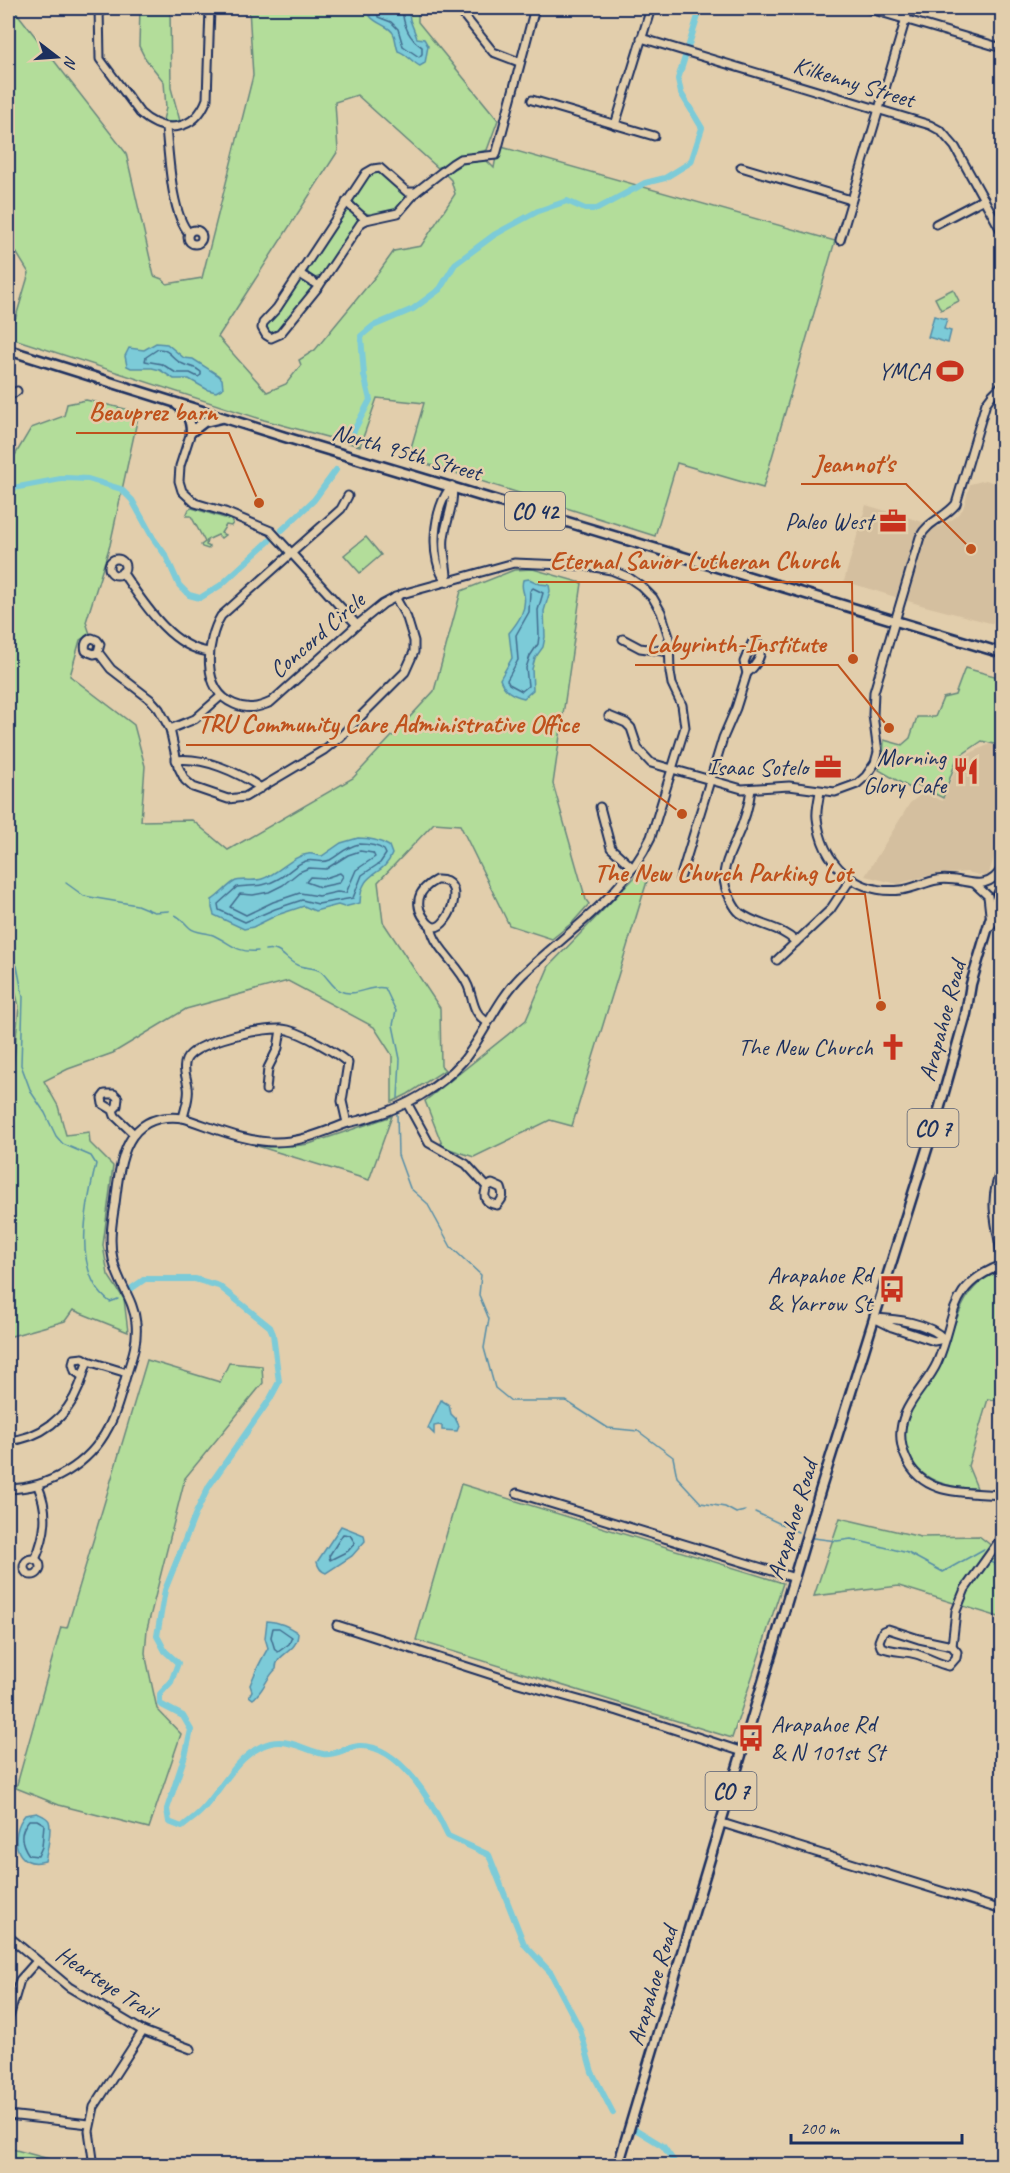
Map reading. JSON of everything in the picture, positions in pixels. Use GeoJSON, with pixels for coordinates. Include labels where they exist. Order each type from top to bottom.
{"type":"FeatureCollection","features":[{"type":"Feature","properties":{"kind":"main road","name":"North 95th Street"},"geometry":{"type":"LineString","coordinates":[[8,350],[174,403],[1002,653]]}},
{"type":"Feature","properties":{"kind":"main road"},"geometry":{"type":"LineString","coordinates":[[174,403],[183,409],[188,417],[191,432],[204,422],[225,418]]}},
{"type":"Feature","properties":{"kind":"main road","name":"Arapahoe Road"},"geometry":{"type":"LineString","coordinates":[[618,2166],[937,1117],[987,930],[1001,892]]}},
{"type":"Feature","properties":{"kind":"street"},"geometry":{"type":"LineString","coordinates":[[99,8],[100,59],[140,113],[149,121],[166,128],[185,125],[204,109],[207,99],[210,8]]}},
{"type":"Feature","properties":{"kind":"street"},"geometry":{"type":"LineString","coordinates":[[458,8],[489,49],[519,62]]}},
{"type":"Feature","properties":{"kind":"street"},"geometry":{"type":"LineString","coordinates":[[416,192],[407,192],[383,170],[375,168],[366,172],[277,308],[263,322],[262,328],[266,336],[271,338],[280,334],[319,286],[356,228],[366,220],[392,215],[402,210],[416,192],[460,159],[496,155],[535,8]]}},
{"type":"Feature","properties":{"kind":"street"},"geometry":{"type":"LineString","coordinates":[[615,125],[651,8]]}},
{"type":"Feature","properties":{"kind":"street"},"geometry":{"type":"LineString","coordinates":[[867,8],[1002,48]]}},
{"type":"Feature","properties":{"kind":"street"},"geometry":{"type":"LineString","coordinates":[[840,240],[909,8]]}},
{"type":"Feature","properties":{"kind":"street","name":"Kilkenny Street"},"geometry":{"type":"LineString","coordinates":[[641,38],[930,125],[941,131],[955,147],[1002,232]]}},
{"type":"Feature","properties":{"kind":"street"},"geometry":{"type":"LineString","coordinates":[[532,100],[654,136]]}},
{"type":"Feature","properties":{"kind":"street"},"geometry":{"type":"LineString","coordinates":[[166,128],[176,208],[183,227],[189,233]]}},
{"type":"Feature","properties":{"kind":"street"},"geometry":{"type":"LineString","coordinates":[[741,167],[851,200]]}},
{"type":"Feature","properties":{"kind":"street"},"geometry":{"type":"LineString","coordinates":[[402,210],[407,192]]}},
{"type":"Feature","properties":{"kind":"street"},"geometry":{"type":"LineString","coordinates":[[936,224],[984,199]]}},
{"type":"Feature","properties":{"kind":"street"},"geometry":{"type":"LineString","coordinates":[[346,202],[366,220]]}},
{"type":"Feature","properties":{"kind":"street"},"geometry":{"type":"LineString","coordinates":[[300,274],[319,286]]}},
{"type":"Feature","properties":{"kind":"street"},"geometry":{"type":"LineString","coordinates":[[609,716],[626,723],[638,750],[651,763],[672,770],[742,789],[804,786],[820,791],[835,792],[857,784],[875,763],[878,752],[873,715],[874,692],[920,537],[929,523],[945,516],[956,504],[986,403],[1002,385]]}},
{"type":"Feature","properties":{"kind":"street"},"geometry":{"type":"LineString","coordinates":[[8,397],[17,391]]}},
{"type":"Feature","properties":{"kind":"street"},"geometry":{"type":"LineString","coordinates":[[191,432],[180,466],[179,481],[182,491],[195,503],[226,512],[271,531],[357,625]]}},
{"type":"Feature","properties":{"kind":"street"},"geometry":{"type":"LineString","coordinates":[[447,582],[440,574],[436,559],[435,538],[444,494],[452,486]]}},
{"type":"Feature","properties":{"kind":"street"},"geometry":{"type":"LineString","coordinates":[[170,729],[195,719],[221,696],[211,673],[209,652],[211,639],[221,616],[341,508],[348,496]]}},
{"type":"Feature","properties":{"kind":"street","name":"Concord Circle"},"geometry":{"type":"LineString","coordinates":[[221,696],[243,708],[262,706],[271,702],[357,625],[395,597],[514,563],[600,567],[628,577],[653,598],[662,612],[667,626],[670,652]]}},
{"type":"Feature","properties":{"kind":"street"},"geometry":{"type":"LineString","coordinates":[[122,572],[160,623],[188,646],[209,652]]}},
{"type":"Feature","properties":{"kind":"street"},"geometry":{"type":"LineString","coordinates":[[98,652],[111,669],[159,709],[170,729],[180,772],[193,787],[228,799],[245,797],[324,750],[405,672],[414,652],[414,641],[407,618],[395,597]]}},
{"type":"Feature","properties":{"kind":"street"},"geometry":{"type":"LineString","coordinates":[[8,1489],[38,1486],[67,1472],[96,1448],[116,1412],[135,1350],[136,1322],[129,1297],[112,1259],[111,1237],[123,1154],[134,1134],[148,1122],[159,1118],[183,1118],[255,1140],[273,1142],[308,1138],[347,1123],[371,1118],[407,1103],[441,1082],[456,1067],[476,1042],[508,991],[590,916],[633,868],[651,837],[685,727],[685,716],[672,684],[670,652],[640,648],[623,639]]}},
{"type":"Feature","properties":{"kind":"street"},"geometry":{"type":"LineString","coordinates":[[680,879],[723,738],[736,708],[747,673]]}},
{"type":"Feature","properties":{"kind":"street"},"geometry":{"type":"LineString","coordinates":[[176,760],[189,758],[197,760],[243,776],[261,788]]}},
{"type":"Feature","properties":{"kind":"street"},"geometry":{"type":"LineString","coordinates":[[751,789],[745,817],[728,858],[723,877],[726,891],[736,910],[750,921],[782,930],[796,942]]}},
{"type":"Feature","properties":{"kind":"street"},"geometry":{"type":"LineString","coordinates":[[820,791],[817,815],[823,843],[830,858],[850,880],[880,889],[903,890],[936,880],[949,879],[975,884],[985,882],[995,879],[1002,868]]}},
{"type":"Feature","properties":{"kind":"street"},"geometry":{"type":"LineString","coordinates":[[600,807],[611,848],[633,868]]}},
{"type":"Feature","properties":{"kind":"street"},"geometry":{"type":"LineString","coordinates":[[431,926],[438,926],[453,906],[454,892],[443,880],[431,883],[418,902],[421,914],[431,926],[433,936],[467,984],[474,1009],[487,1022]]}},
{"type":"Feature","properties":{"kind":"street"},"geometry":{"type":"LineString","coordinates":[[777,960],[830,910],[850,880]]}},
{"type":"Feature","properties":{"kind":"street"},"geometry":{"type":"LineString","coordinates":[[985,882],[1001,892]]}},
{"type":"Feature","properties":{"kind":"street"},"geometry":{"type":"LineString","coordinates":[[975,884],[988,896],[990,916],[987,930]]}},
{"type":"Feature","properties":{"kind":"street"},"geometry":{"type":"LineString","coordinates":[[987,930],[1002,910]]}},
{"type":"Feature","properties":{"kind":"street"},"geometry":{"type":"LineString","coordinates":[[183,1118],[189,1090],[184,1067],[188,1057],[205,1046],[236,1035],[271,1028],[295,1032],[348,1063],[342,1101],[347,1123]]}},
{"type":"Feature","properties":{"kind":"street"},"geometry":{"type":"LineString","coordinates":[[266,1090],[268,1068],[279,1048],[281,1029]]}},
{"type":"Feature","properties":{"kind":"street"},"geometry":{"type":"LineString","coordinates":[[407,1103],[429,1143],[466,1164],[487,1187]]}},
{"type":"Feature","properties":{"kind":"street"},"geometry":{"type":"LineString","coordinates":[[113,1110],[115,1116],[134,1134]]}},
{"type":"Feature","properties":{"kind":"street"},"geometry":{"type":"LineString","coordinates":[[1002,1167],[997,1181],[993,1209],[1002,1263],[978,1277],[960,1294],[953,1307],[938,1360],[904,1417],[900,1439],[903,1452],[913,1472],[932,1486],[952,1491],[1002,1495]]}},
{"type":"Feature","properties":{"kind":"street"},"geometry":{"type":"LineString","coordinates":[[874,1318],[891,1327],[934,1341],[944,1339]]}},
{"type":"Feature","properties":{"kind":"street"},"geometry":{"type":"LineString","coordinates":[[82,1376],[75,1371],[74,1359],[83,1358],[127,1373]]}},
{"type":"Feature","properties":{"kind":"street"},"geometry":{"type":"LineString","coordinates":[[8,1441],[27,1438],[53,1424],[71,1402],[80,1386],[88,1360]]}},
{"type":"Feature","properties":{"kind":"street"},"geometry":{"type":"LineString","coordinates":[[36,1560],[45,1531],[44,1506],[38,1486]]}},
{"type":"Feature","properties":{"kind":"street"},"geometry":{"type":"LineString","coordinates":[[517,1493],[795,1578]]}},
{"type":"Feature","properties":{"kind":"street"},"geometry":{"type":"LineString","coordinates":[[952,1646],[888,1629],[883,1631],[879,1641],[881,1647],[886,1649],[913,1653],[949,1666],[956,1658],[957,1652],[952,1646],[956,1611],[965,1589],[1002,1537]]}},
{"type":"Feature","properties":{"kind":"street"},"geometry":{"type":"LineString","coordinates":[[336,1625],[515,1682],[618,1711],[743,1752]]}},
{"type":"Feature","properties":{"kind":"street"},"geometry":{"type":"LineString","coordinates":[[722,1823],[1002,1910]]}},
{"type":"Feature","properties":{"kind":"street","name":"Hearteye Trail"},"geometry":{"type":"LineString","coordinates":[[8,1936],[69,1988],[143,2031],[191,2049]]}},
{"type":"Feature","properties":{"kind":"street"},"geometry":{"type":"LineString","coordinates":[[8,2021],[20,1980],[37,1960]]}},
{"type":"Feature","properties":{"kind":"street"},"geometry":{"type":"LineString","coordinates":[[94,2166],[89,2124],[97,2100],[143,2031]]}},
{"type":"Feature","properties":{"kind":"street"},"geometry":{"type":"LineString","coordinates":[[8,2115],[89,2124]]}},
{"type":"Feature","properties":{"kind":"shaded area"},"geometry":{"type":"Polygon","coordinates":[[[986,480],[1002,486],[1002,626],[921,605],[844,581],[866,505],[939,527],[953,519],[963,509],[970,484],[986,480]]]}},
{"type":"Feature","properties":{"kind":"shaded area"},"geometry":{"type":"Polygon","coordinates":[[[990,744],[1002,748],[1002,830],[988,877],[967,872],[927,876],[898,884],[865,876],[910,803],[923,793],[943,801],[960,758],[990,744]]]}},
{"type":"Feature","properties":{"kind":"green space"},"geometry":{"type":"Polygon","coordinates":[[[8,8],[13,8],[126,153],[154,276],[167,284],[202,278],[253,76],[249,8],[418,8],[418,22],[498,120],[487,150],[454,158],[438,168],[357,95],[335,102],[338,151],[218,337],[267,392],[286,384],[301,365],[299,360],[315,350],[394,251],[421,246],[455,194],[451,180],[445,174],[462,164],[486,160],[494,168],[498,146],[835,241],[763,488],[677,463],[655,536],[408,458],[424,403],[377,398],[360,446],[264,420],[8,337],[8,324],[10,325],[15,320],[29,273],[8,239],[8,8]]]}},
{"type":"Feature","properties":{"kind":"green space"},"geometry":{"type":"Polygon","coordinates":[[[140,8],[170,8],[171,88],[180,121],[169,123],[163,120],[166,108],[164,82],[145,58],[139,46],[140,8]]]}},
{"type":"Feature","properties":{"kind":"green space"},"geometry":{"type":"Polygon","coordinates":[[[382,171],[405,194],[406,198],[394,211],[379,216],[372,215],[364,212],[352,199],[368,177],[382,171]]]}},
{"type":"Feature","properties":{"kind":"green space"},"geometry":{"type":"Polygon","coordinates":[[[348,209],[357,215],[358,222],[322,276],[315,278],[308,273],[307,267],[343,210],[348,209]]]}},
{"type":"Feature","properties":{"kind":"green space"},"geometry":{"type":"Polygon","coordinates":[[[303,279],[311,284],[311,291],[280,329],[269,333],[265,326],[298,281],[303,279]]]}},
{"type":"Feature","properties":{"kind":"green space"},"geometry":{"type":"Polygon","coordinates":[[[953,289],[959,301],[941,310],[935,298],[953,289]]]}},
{"type":"Feature","properties":{"kind":"green space"},"geometry":{"type":"Polygon","coordinates":[[[86,400],[139,412],[110,545],[86,622],[90,634],[80,640],[70,676],[134,725],[145,766],[141,821],[192,820],[228,850],[353,778],[434,691],[461,591],[514,570],[533,569],[582,583],[553,784],[589,904],[573,922],[552,939],[509,925],[460,825],[434,823],[378,882],[383,922],[440,1008],[441,1066],[445,1070],[392,1102],[392,1055],[374,1027],[288,981],[186,1009],[113,1053],[68,1069],[44,1081],[58,1106],[66,1135],[89,1132],[90,1143],[113,1166],[103,1245],[108,1275],[124,1299],[128,1332],[73,1310],[65,1321],[8,1337],[10,1101],[19,1006],[11,975],[8,974],[8,467],[31,428],[64,416],[67,404],[86,400]]]}},
{"type":"Feature","properties":{"kind":"green space"},"geometry":{"type":"Polygon","coordinates":[[[192,508],[231,520],[233,523],[231,526],[226,525],[221,533],[225,535],[221,538],[218,535],[207,540],[206,545],[210,547],[208,549],[202,547],[201,545],[205,542],[191,516],[186,516],[192,508]]]}},
{"type":"Feature","properties":{"kind":"green space"},"geometry":{"type":"Polygon","coordinates":[[[366,537],[381,555],[360,573],[344,555],[366,537]]]}},
{"type":"Feature","properties":{"kind":"green space"},"geometry":{"type":"Polygon","coordinates":[[[965,668],[1002,678],[1002,746],[982,741],[957,758],[943,798],[914,783],[910,788],[879,770],[883,760],[884,740],[902,745],[910,738],[917,717],[935,717],[943,698],[955,695],[965,668]]]}},
{"type":"Feature","properties":{"kind":"green space"},"geometry":{"type":"Polygon","coordinates":[[[636,876],[648,878],[572,1126],[550,1120],[474,1157],[443,1147],[425,1101],[526,1020],[549,966],[636,876]]]}},
{"type":"Feature","properties":{"kind":"green space"},"geometry":{"type":"Polygon","coordinates":[[[392,1116],[369,1180],[254,1145],[309,1144],[392,1116]]]}},
{"type":"Feature","properties":{"kind":"green space"},"geometry":{"type":"Polygon","coordinates":[[[1002,1271],[1002,1401],[988,1399],[968,1466],[977,1488],[945,1484],[930,1478],[914,1464],[906,1445],[905,1424],[912,1407],[938,1366],[967,1297],[987,1277],[1002,1271]]]}},
{"type":"Feature","properties":{"kind":"green space"},"geometry":{"type":"Polygon","coordinates":[[[147,1360],[220,1382],[229,1363],[262,1366],[263,1383],[185,1478],[147,1629],[145,1653],[157,1709],[181,1734],[149,1828],[59,1805],[16,1788],[61,1627],[67,1628],[147,1360]]]}},
{"type":"Feature","properties":{"kind":"green space"},"geometry":{"type":"Polygon","coordinates":[[[461,1484],[783,1583],[732,1738],[416,1640],[461,1484]]]}},
{"type":"Feature","properties":{"kind":"green space"},"geometry":{"type":"Polygon","coordinates":[[[840,1518],[921,1537],[979,1536],[1002,1554],[1002,1618],[899,1586],[814,1596],[840,1518]]]}},
{"type":"Feature","properties":{"kind":"green space"},"geometry":{"type":"Polygon","coordinates":[[[8,2147],[16,2150],[71,2165],[8,2165],[8,2147]]]}},
{"type":"Feature","properties":{"kind":"water"},"geometry":{"type":"Polygon","coordinates":[[[371,8],[408,8],[417,38],[424,39],[428,46],[425,63],[420,66],[398,51],[392,32],[370,16],[371,8]]]}},
{"type":"Feature","properties":{"kind":"water"},"geometry":{"type":"Polygon","coordinates":[[[934,316],[947,319],[944,329],[951,331],[948,343],[928,337],[934,316]]]}},
{"type":"Feature","properties":{"kind":"water"},"geometry":{"type":"Polygon","coordinates":[[[156,343],[167,344],[184,358],[193,359],[218,375],[222,379],[223,388],[216,392],[189,379],[174,379],[160,370],[127,366],[125,356],[129,348],[144,350],[156,343]]]}},
{"type":"Feature","properties":{"kind":"water"},"geometry":{"type":"Polygon","coordinates":[[[529,579],[549,585],[550,591],[544,611],[543,647],[535,658],[532,669],[533,690],[524,698],[509,692],[500,679],[512,658],[509,633],[523,611],[525,600],[522,582],[529,579]]]}},
{"type":"Feature","properties":{"kind":"water"},"geometry":{"type":"Polygon","coordinates":[[[358,838],[385,844],[389,846],[392,854],[388,862],[364,884],[360,903],[344,907],[338,905],[315,911],[304,906],[244,929],[214,915],[212,900],[234,882],[268,877],[302,855],[322,856],[341,843],[358,838]]]}},
{"type":"Feature","properties":{"kind":"water"},"geometry":{"type":"Polygon","coordinates":[[[441,1400],[449,1405],[451,1414],[459,1426],[457,1431],[442,1430],[442,1426],[439,1425],[434,1426],[434,1434],[428,1428],[441,1400]]]}},
{"type":"Feature","properties":{"kind":"water"},"geometry":{"type":"Polygon","coordinates":[[[341,1526],[364,1535],[365,1541],[352,1556],[326,1573],[320,1569],[317,1562],[341,1526]]]}},
{"type":"Feature","properties":{"kind":"water"},"geometry":{"type":"Polygon","coordinates":[[[267,1621],[287,1626],[298,1633],[297,1640],[291,1649],[279,1659],[276,1669],[253,1699],[249,1696],[252,1691],[250,1685],[268,1648],[265,1638],[267,1621]]]}},
{"type":"Feature","properties":{"kind":"water"},"geometry":{"type":"Polygon","coordinates":[[[37,1813],[48,1820],[50,1830],[45,1861],[35,1862],[21,1855],[17,1849],[16,1840],[17,1831],[25,1815],[37,1813]]]}},
{"type":"Feature","properties":{"kind":"waterway"},"geometry":{"type":"LineString","coordinates":[[350,438],[370,400],[364,375],[361,336],[373,326],[413,309],[440,289],[455,264],[494,235],[538,211],[567,201],[585,209],[597,209],[645,183],[665,178],[691,162],[702,128],[681,93],[678,79],[698,16],[697,8]]}},
{"type":"Feature","properties":{"kind":"waterway"},"geometry":{"type":"LineString","coordinates":[[282,530],[314,500],[336,470]]}},
{"type":"Feature","properties":{"kind":"waterway"},"geometry":{"type":"LineString","coordinates":[[8,489],[66,478],[88,479],[121,489],[132,500],[166,556],[179,585],[189,595],[200,598],[221,585],[269,541]]}},
{"type":"Feature","properties":{"kind":"waterway"},"geometry":{"type":"LineString","coordinates":[[66,883],[84,896],[137,905],[154,912],[169,911]]}},
{"type":"Feature","properties":{"kind":"waterway"},"geometry":{"type":"LineString","coordinates":[[175,915],[195,931],[213,935],[238,949],[258,951]]}},
{"type":"Feature","properties":{"kind":"waterway"},"geometry":{"type":"LineString","coordinates":[[265,950],[275,950],[297,965],[320,971],[334,987],[346,993],[385,988],[396,1011],[393,1025],[400,1059],[398,1098]]}},
{"type":"Feature","properties":{"kind":"waterway"},"geometry":{"type":"LineString","coordinates":[[8,954],[17,966],[23,997],[21,1065],[31,1092],[56,1136],[63,1144],[91,1156],[96,1164],[88,1199],[86,1256],[90,1274],[98,1289],[110,1302],[118,1299]]}},
{"type":"Feature","properties":{"kind":"waterway"},"geometry":{"type":"LineString","coordinates":[[397,1114],[398,1155],[410,1188],[427,1203],[451,1247],[481,1275],[479,1295],[489,1319],[484,1348],[495,1388],[511,1401],[566,1401],[608,1428],[638,1431],[673,1457],[677,1477],[701,1503],[725,1507],[736,1513],[745,1511]]}},
{"type":"Feature","properties":{"kind":"waterway"},"geometry":{"type":"LineString","coordinates":[[132,1288],[145,1279],[195,1279],[219,1286],[270,1327],[273,1334],[279,1382],[270,1399],[209,1486],[165,1590],[157,1636],[165,1651],[178,1663],[171,1682],[160,1694],[160,1704],[183,1716],[191,1730],[167,1809],[169,1822],[182,1827],[203,1809],[244,1758],[270,1743],[286,1742],[323,1754],[336,1753],[359,1746],[374,1748],[388,1755],[413,1778],[434,1808],[448,1836],[489,1855],[524,1944],[551,1973],[580,2029],[592,2072],[613,2113]]}},
{"type":"Feature","properties":{"kind":"waterway"},"geometry":{"type":"LineString","coordinates":[[755,1512],[798,1532]]}},
{"type":"Feature","properties":{"kind":"waterway"},"geometry":{"type":"LineString","coordinates":[[813,1538],[837,1541],[851,1539],[908,1553],[943,1572],[984,1549]]}},
{"type":"Feature","properties":{"kind":"waterway"},"geometry":{"type":"LineString","coordinates":[[993,1555],[990,1562],[1002,1567]]}},
{"type":"Feature","properties":{"kind":"waterway"},"geometry":{"type":"LineString","coordinates":[[635,2129],[663,2146],[677,2166]]}},
{"type":"Feature","properties":{"kind":"place","name":"YMCA"},"geometry":{"type":"Point","coordinates":[950,371]}},
{"type":"Feature","properties":{"kind":"place","name":"Beauprez barn"},"geometry":{"type":"Point","coordinates":[259,503]}},
{"type":"Feature","properties":{"kind":"place","name":"Paleo West"},"geometry":{"type":"Point","coordinates":[893,521]}},
{"type":"Feature","properties":{"kind":"place","name":"Jeannot's"},"geometry":{"type":"Point","coordinates":[971,549]}},
{"type":"Feature","properties":{"kind":"place","name":"Eternal Savior Lutheran Church"},"geometry":{"type":"Point","coordinates":[853,659]}},
{"type":"Feature","properties":{"kind":"place","name":"Labyrinth-Institute"},"geometry":{"type":"Point","coordinates":[889,728]}},
{"type":"Feature","properties":{"kind":"place","name":"Isaac Sotelo"},"geometry":{"type":"Point","coordinates":[828,767]}},
{"type":"Feature","properties":{"kind":"place","name":"Morning Glory Cafe"},"geometry":{"type":"Point","coordinates":[966,771]}},
{"type":"Feature","properties":{"kind":"place","name":"TRU Community Care Administrative Office"},"geometry":{"type":"Point","coordinates":[682,814]}},
{"type":"Feature","properties":{"kind":"place","name":"The New Church Parking Lot"},"geometry":{"type":"Point","coordinates":[881,1006]}},
{"type":"Feature","properties":{"kind":"place","name":"The New Church"},"geometry":{"type":"Point","coordinates":[893,1047]}},
{"type":"Feature","properties":{"kind":"place","name":"Arapahoe Rd & Yarrow St"},"geometry":{"type":"Point","coordinates":[892,1289]}},
{"type":"Feature","properties":{"kind":"place","name":"Arapahoe Rd & N 101st St"},"geometry":{"type":"Point","coordinates":[751,1738]}}]}
